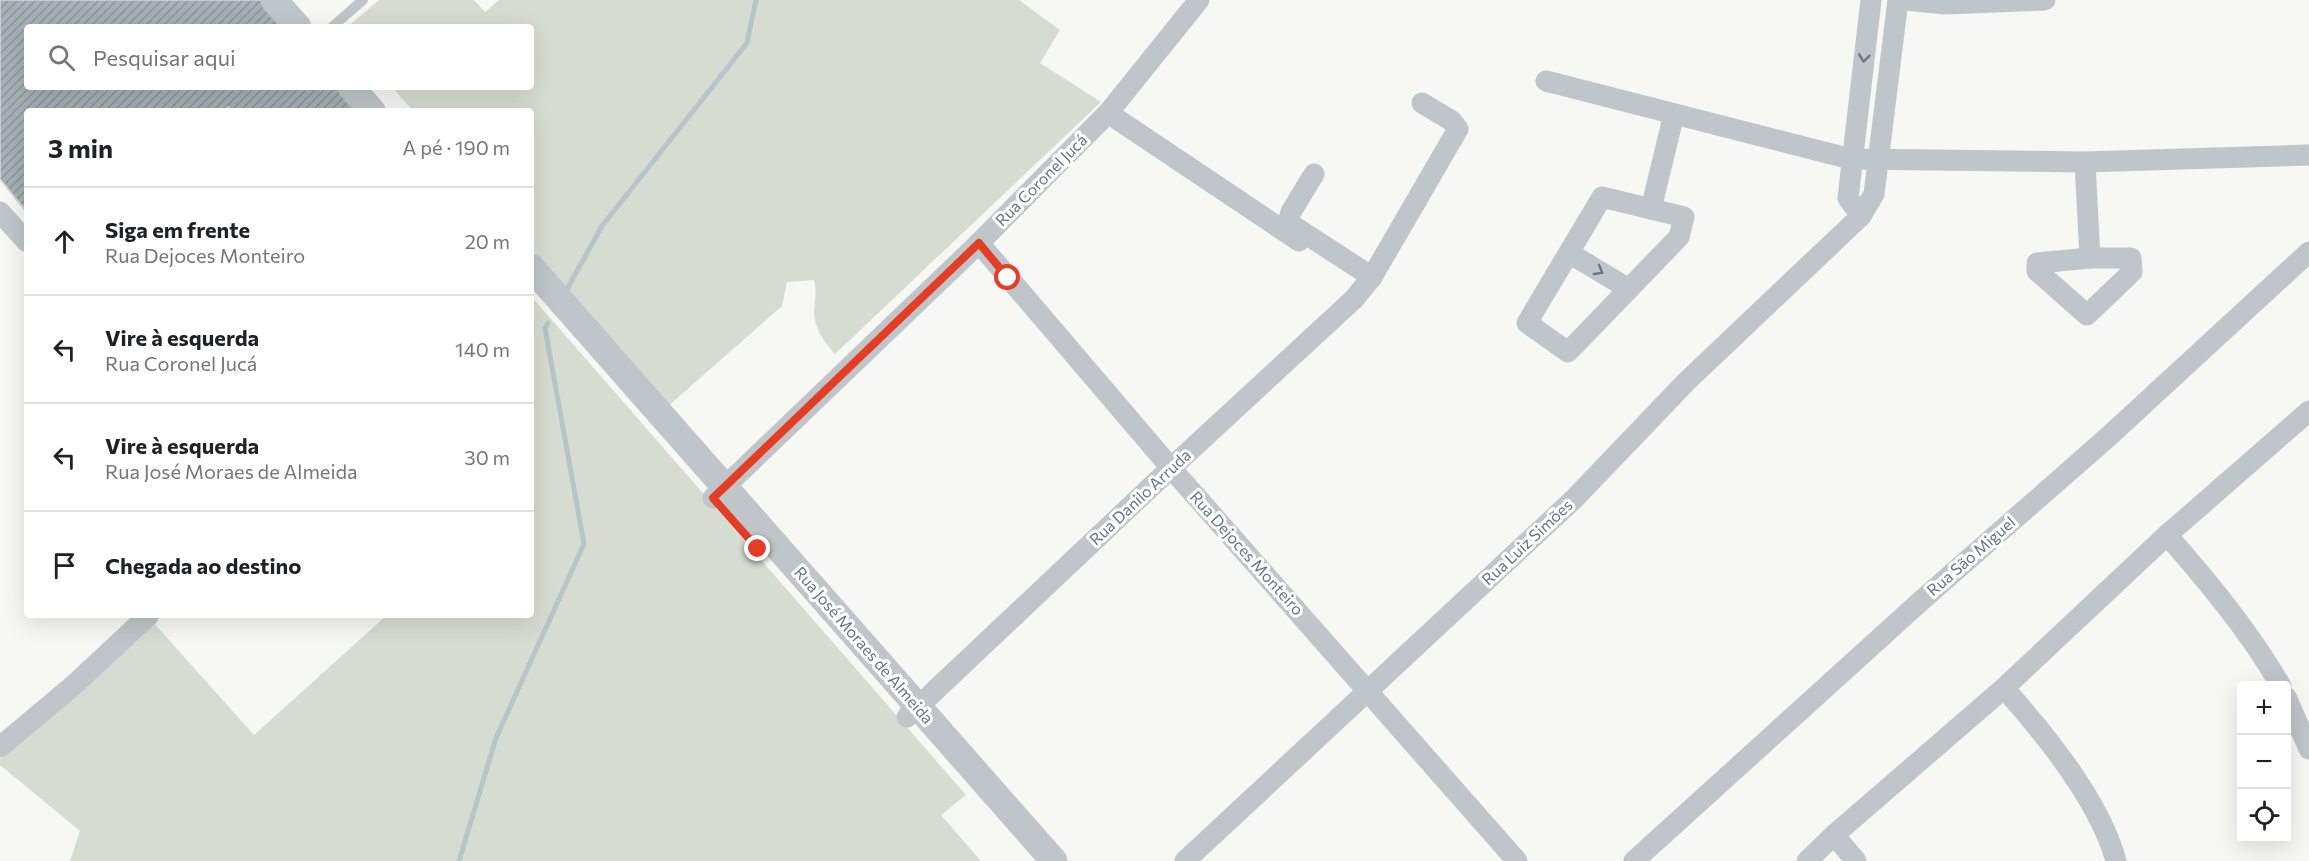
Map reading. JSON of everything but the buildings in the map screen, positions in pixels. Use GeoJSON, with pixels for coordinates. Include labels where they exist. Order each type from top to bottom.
{"type":"FeatureCollection","features":[{"type":"Feature","properties":{"kind":"street"},"geometry":{"type":"LineString","coordinates":[[274,0],[309,21]]}},
{"type":"Feature","properties":{"kind":"street","name":"Rua Coronel Jucá"},"geometry":{"type":"LineString","coordinates":[[719,493],[979,243],[1108,113],[1199,0]]}},
{"type":"Feature","properties":{"kind":"street"},"geometry":{"type":"LineString","coordinates":[[1861,216],[1848,198],[1871,0]]}},
{"type":"Feature","properties":{"kind":"street","name":"Rua Luiz Simões"},"geometry":{"type":"LineString","coordinates":[[1185,861],[1574,499],[1686,382],[1861,216],[1874,194],[1898,0]]}},
{"type":"Feature","properties":{"kind":"street"},"geometry":{"type":"LineString","coordinates":[[1905,0],[1945,4],[2045,0]]}},
{"type":"Feature","properties":{"kind":"street"},"geometry":{"type":"LineString","coordinates":[[1546,81],[1851,159],[2085,162],[2309,155]]}},
{"type":"Feature","properties":{"kind":"street"},"geometry":{"type":"LineString","coordinates":[[365,94],[388,108]]}},
{"type":"Feature","properties":{"kind":"street","name":"Rua Danilo Arruda"},"geometry":{"type":"LineString","coordinates":[[913,712],[1354,299],[1369,281],[1458,129],[1452,121],[1422,103]]}},
{"type":"Feature","properties":{"kind":"street"},"geometry":{"type":"LineString","coordinates":[[1108,113],[1369,281]]}},
{"type":"Feature","properties":{"kind":"street"},"geometry":{"type":"LineString","coordinates":[[1651,209],[1674,114]]}},
{"type":"Feature","properties":{"kind":"street"},"geometry":{"type":"LineString","coordinates":[[2085,162],[2090,258]]}},
{"type":"Feature","properties":{"kind":"street"},"geometry":{"type":"LineString","coordinates":[[1314,174],[1291,212],[1289,219],[1292,225],[1369,281]]}},
{"type":"Feature","properties":{"kind":"street"},"geometry":{"type":"LineString","coordinates":[[1602,197],[1651,209],[1684,217],[1679,237],[1568,352],[1527,323],[1602,197]]}},
{"type":"Feature","properties":{"kind":"street"},"geometry":{"type":"LineString","coordinates":[[0,212],[24,239]]}},
{"type":"Feature","properties":{"kind":"street","name":"Rua Dejoces Monteiro"},"geometry":{"type":"LineString","coordinates":[[979,243],[1171,468],[1517,861]]}},
{"type":"Feature","properties":{"kind":"street","name":"Rua São Miguel"},"geometry":{"type":"LineString","coordinates":[[1634,861],[1922,600],[2109,437],[2309,252]]}},
{"type":"Feature","properties":{"kind":"street"},"geometry":{"type":"LineString","coordinates":[[1569,253],[1629,289]]}},
{"type":"Feature","properties":{"kind":"street","name":"Rua José Moraes de Almeida"},"geometry":{"type":"LineString","coordinates":[[534,271],[719,493]]}},
{"type":"Feature","properties":{"kind":"street","name":"Rua José Moraes de Almeida"},"geometry":{"type":"LineString","coordinates":[[534,294],[719,493],[913,712],[1054,861]]}},
{"type":"Feature","properties":{"kind":"street"},"geometry":{"type":"LineString","coordinates":[[1807,861],[2004,688],[2167,535],[2309,411]]}},
{"type":"Feature","properties":{"kind":"street"},"geometry":{"type":"LineString","coordinates":[[2167,535],[2236,617],[2278,681]]}},
{"type":"Feature","properties":{"kind":"street"},"geometry":{"type":"LineString","coordinates":[[0,747],[75,684],[146,618]]}},
{"type":"Feature","properties":{"kind":"street"},"geometry":{"type":"LineString","coordinates":[[2004,688],[2049,739],[2093,808],[2116,861]]}},
{"type":"Feature","properties":{"kind":"street"},"geometry":{"type":"LineString","coordinates":[[2291,708],[2309,749]]}},
{"type":"Feature","properties":{"kind":"street","name":"Rua José Moraes de Almeida"},"geometry":{"type":"LineString","coordinates":[[913,712],[1035,861]]}},
{"type":"Feature","properties":{"kind":"street"},"geometry":{"type":"LineString","coordinates":[[1834,835],[1856,861]]}},
{"type":"Feature","properties":{"kind":"lane"},"geometry":{"type":"LineString","coordinates":[[309,21],[363,0]]}},
{"type":"Feature","properties":{"kind":"shaded area"},"geometry":{"type":"Polygon","coordinates":[[[379,0],[474,0],[485,12],[499,0],[1019,0],[1060,30],[1040,63],[1101,102],[835,354],[824,340],[816,324],[814,280],[787,282],[782,306],[666,408],[534,253],[534,108],[410,108],[395,90],[534,90],[534,24],[351,24],[379,0]]]}},
{"type":"Feature","properties":{"kind":"shaded area"},"geometry":{"type":"Polygon","coordinates":[[[534,299],[966,795],[941,815],[981,861],[70,861],[80,831],[0,765],[0,759],[152,621],[254,735],[384,618],[534,618],[534,299]]]}},
{"type":"Feature","properties":{"kind":"waterway"},"geometry":{"type":"LineString","coordinates":[[566,291],[602,226],[747,43],[756,0]]}},
{"type":"Feature","properties":{"kind":"waterway"},"geometry":{"type":"LineString","coordinates":[[459,861],[496,738],[584,544],[545,328],[548,323]]}},
{"type":"Feature","properties":{"kind":"route"},"geometry":{"type":"LineString","coordinates":[[758,549],[713,498],[979,243],[1008,278]]}}]}
